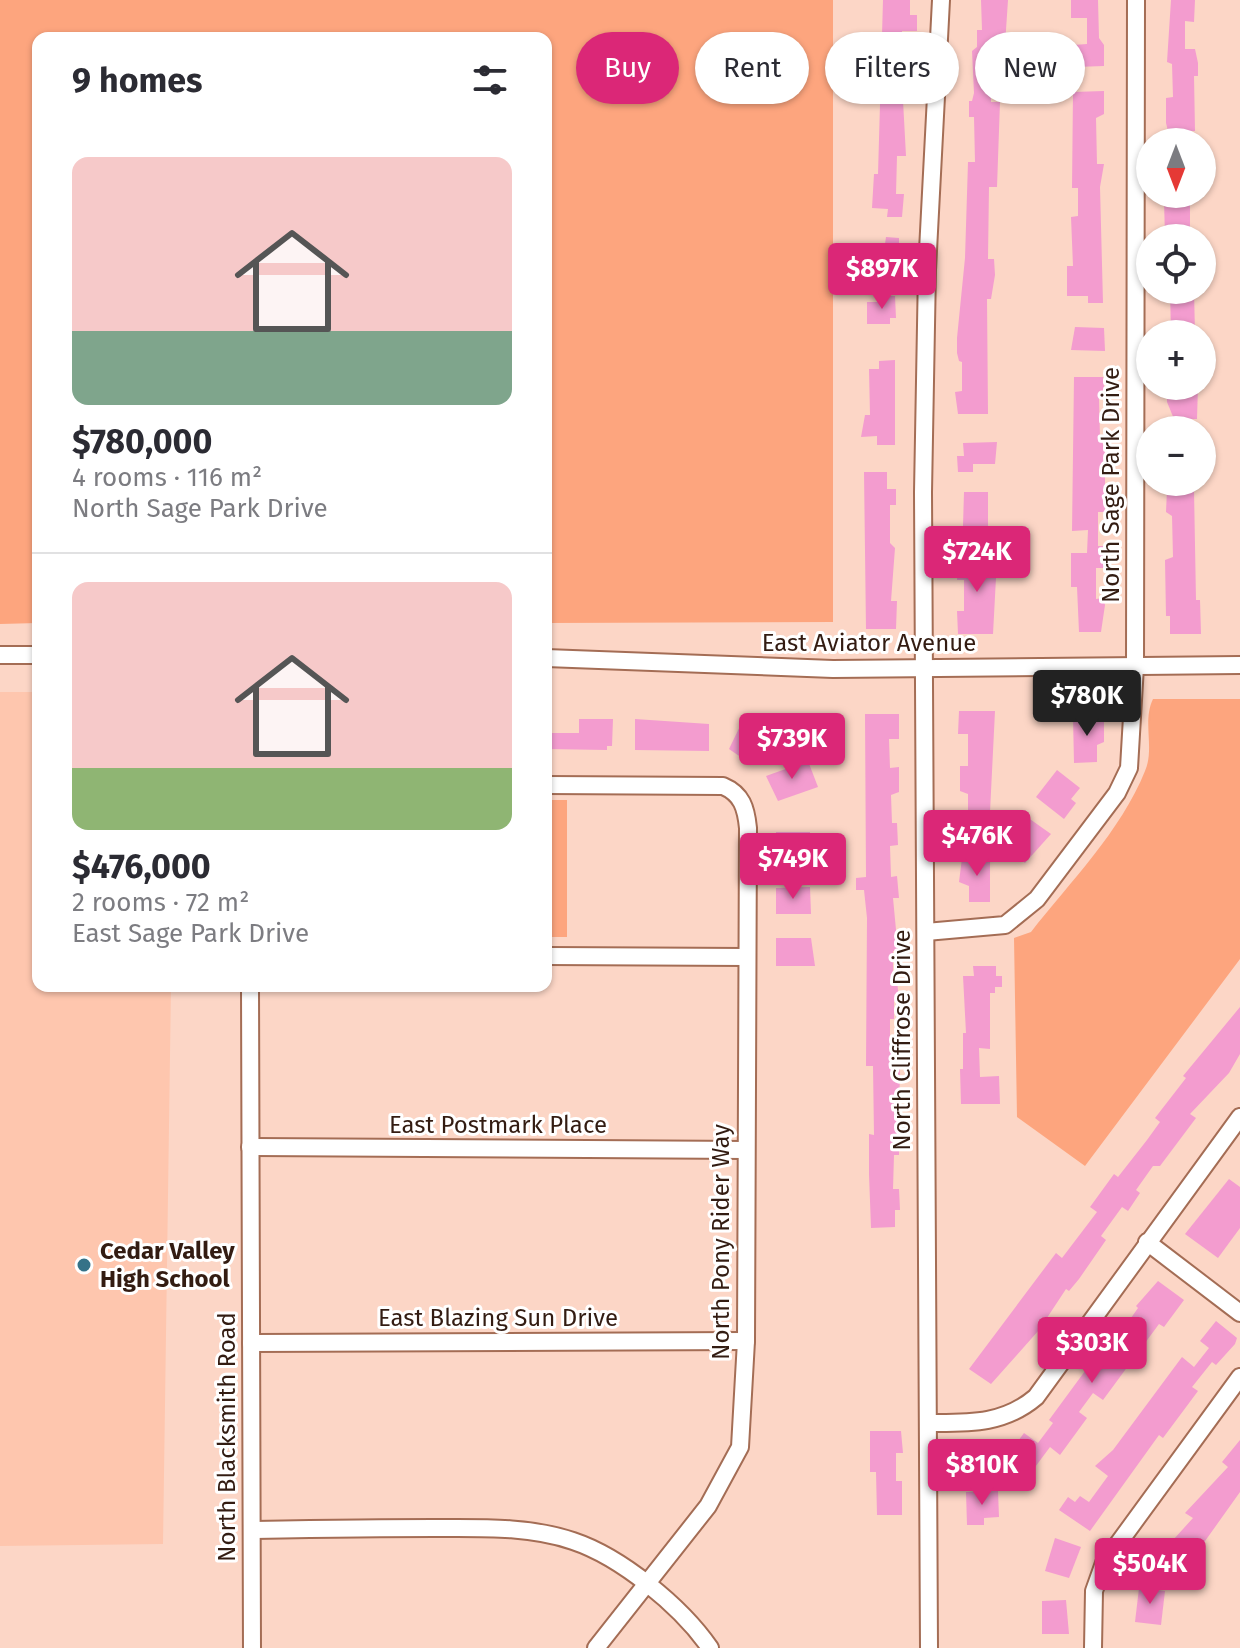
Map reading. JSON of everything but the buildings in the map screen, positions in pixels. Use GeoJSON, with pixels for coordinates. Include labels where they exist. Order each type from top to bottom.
{"type":"FeatureCollection","features":[{"type":"Feature","properties":{"kind":"street","name":"North Cliffrose Drive"},"geometry":{"type":"LineString","coordinates":[[929,1648],[922,668],[927,270],[941,0]]}},
{"type":"Feature","properties":{"kind":"street","name":"North Sage Park Drive"},"geometry":{"type":"LineString","coordinates":[[926,932],[1005,925],[1037,899],[1117,793],[1129,768],[1135,666],[1136,0]]}},
{"type":"Feature","properties":{"kind":"street"},"geometry":{"type":"LineString","coordinates":[[0,655],[32,655]]}},
{"type":"Feature","properties":{"kind":"street","name":"East Aviator Avenue"},"geometry":{"type":"LineString","coordinates":[[552,658],[764,668],[1240,665]]}},
{"type":"Feature","properties":{"kind":"street","name":"North Pony Rider Way"},"geometry":{"type":"LineString","coordinates":[[552,785],[713,785],[736,791],[748,828],[746,1341],[740,1447],[708,1506],[644,1582],[596,1648]]}},
{"type":"Feature","properties":{"kind":"street"},"geometry":{"type":"LineString","coordinates":[[552,956],[747,957]]}},
{"type":"Feature","properties":{"kind":"street","name":"North Blacksmith Road"},"geometry":{"type":"LineString","coordinates":[[250,992],[252,1648]]}},
{"type":"Feature","properties":{"kind":"street"},"geometry":{"type":"LineString","coordinates":[[928,1423],[984,1422],[1005,1417],[1036,1397],[1240,1117]]}},
{"type":"Feature","properties":{"kind":"street","name":"East Postmark Place"},"geometry":{"type":"LineString","coordinates":[[250,1147],[746,1150]]}},
{"type":"Feature","properties":{"kind":"street"},"geometry":{"type":"LineString","coordinates":[[1147,1242],[1240,1313]]}},
{"type":"Feature","properties":{"kind":"street","name":"East Blazing Sun Drive"},"geometry":{"type":"LineString","coordinates":[[251,1343],[746,1341]]}},
{"type":"Feature","properties":{"kind":"street"},"geometry":{"type":"LineString","coordinates":[[1093,1648],[1094,1591],[1104,1563],[1240,1377]]}},
{"type":"Feature","properties":{"kind":"street"},"geometry":{"type":"LineString","coordinates":[[252,1530],[494,1528],[546,1533],[575,1542],[644,1582],[684,1618],[710,1648]]}},
{"type":"Feature","properties":{"kind":"shaded area"},"geometry":{"type":"Polygon","coordinates":[[[0,0],[833,0],[833,32],[825,32],[825,104],[833,104],[833,622],[552,623],[552,32],[32,32],[32,623],[0,624],[0,0]]]}},
{"type":"Feature","properties":{"kind":"shaded area","name":"Cedar Valley High School"},"geometry":{"type":"Polygon","coordinates":[[[0,692],[32,692],[32,992],[171,992],[163,1544],[0,1546],[0,692]]]}},
{"type":"Feature","properties":{"kind":"shaded area"},"geometry":{"type":"Polygon","coordinates":[[[1153,699],[1240,699],[1240,959],[1085,1166],[1017,1117],[1014,938],[1031,932],[1123,814],[1148,762],[1149,717],[1153,699]]]}},
{"type":"Feature","properties":{"kind":"shaded area"},"geometry":{"type":"Polygon","coordinates":[[[552,800],[567,800],[567,937],[552,937],[552,800]]]}},
{"type":"Feature","properties":{"kind":"place","name":"Cedar Valley High School"},"geometry":{"type":"Point","coordinates":[84,1265]}}]}
